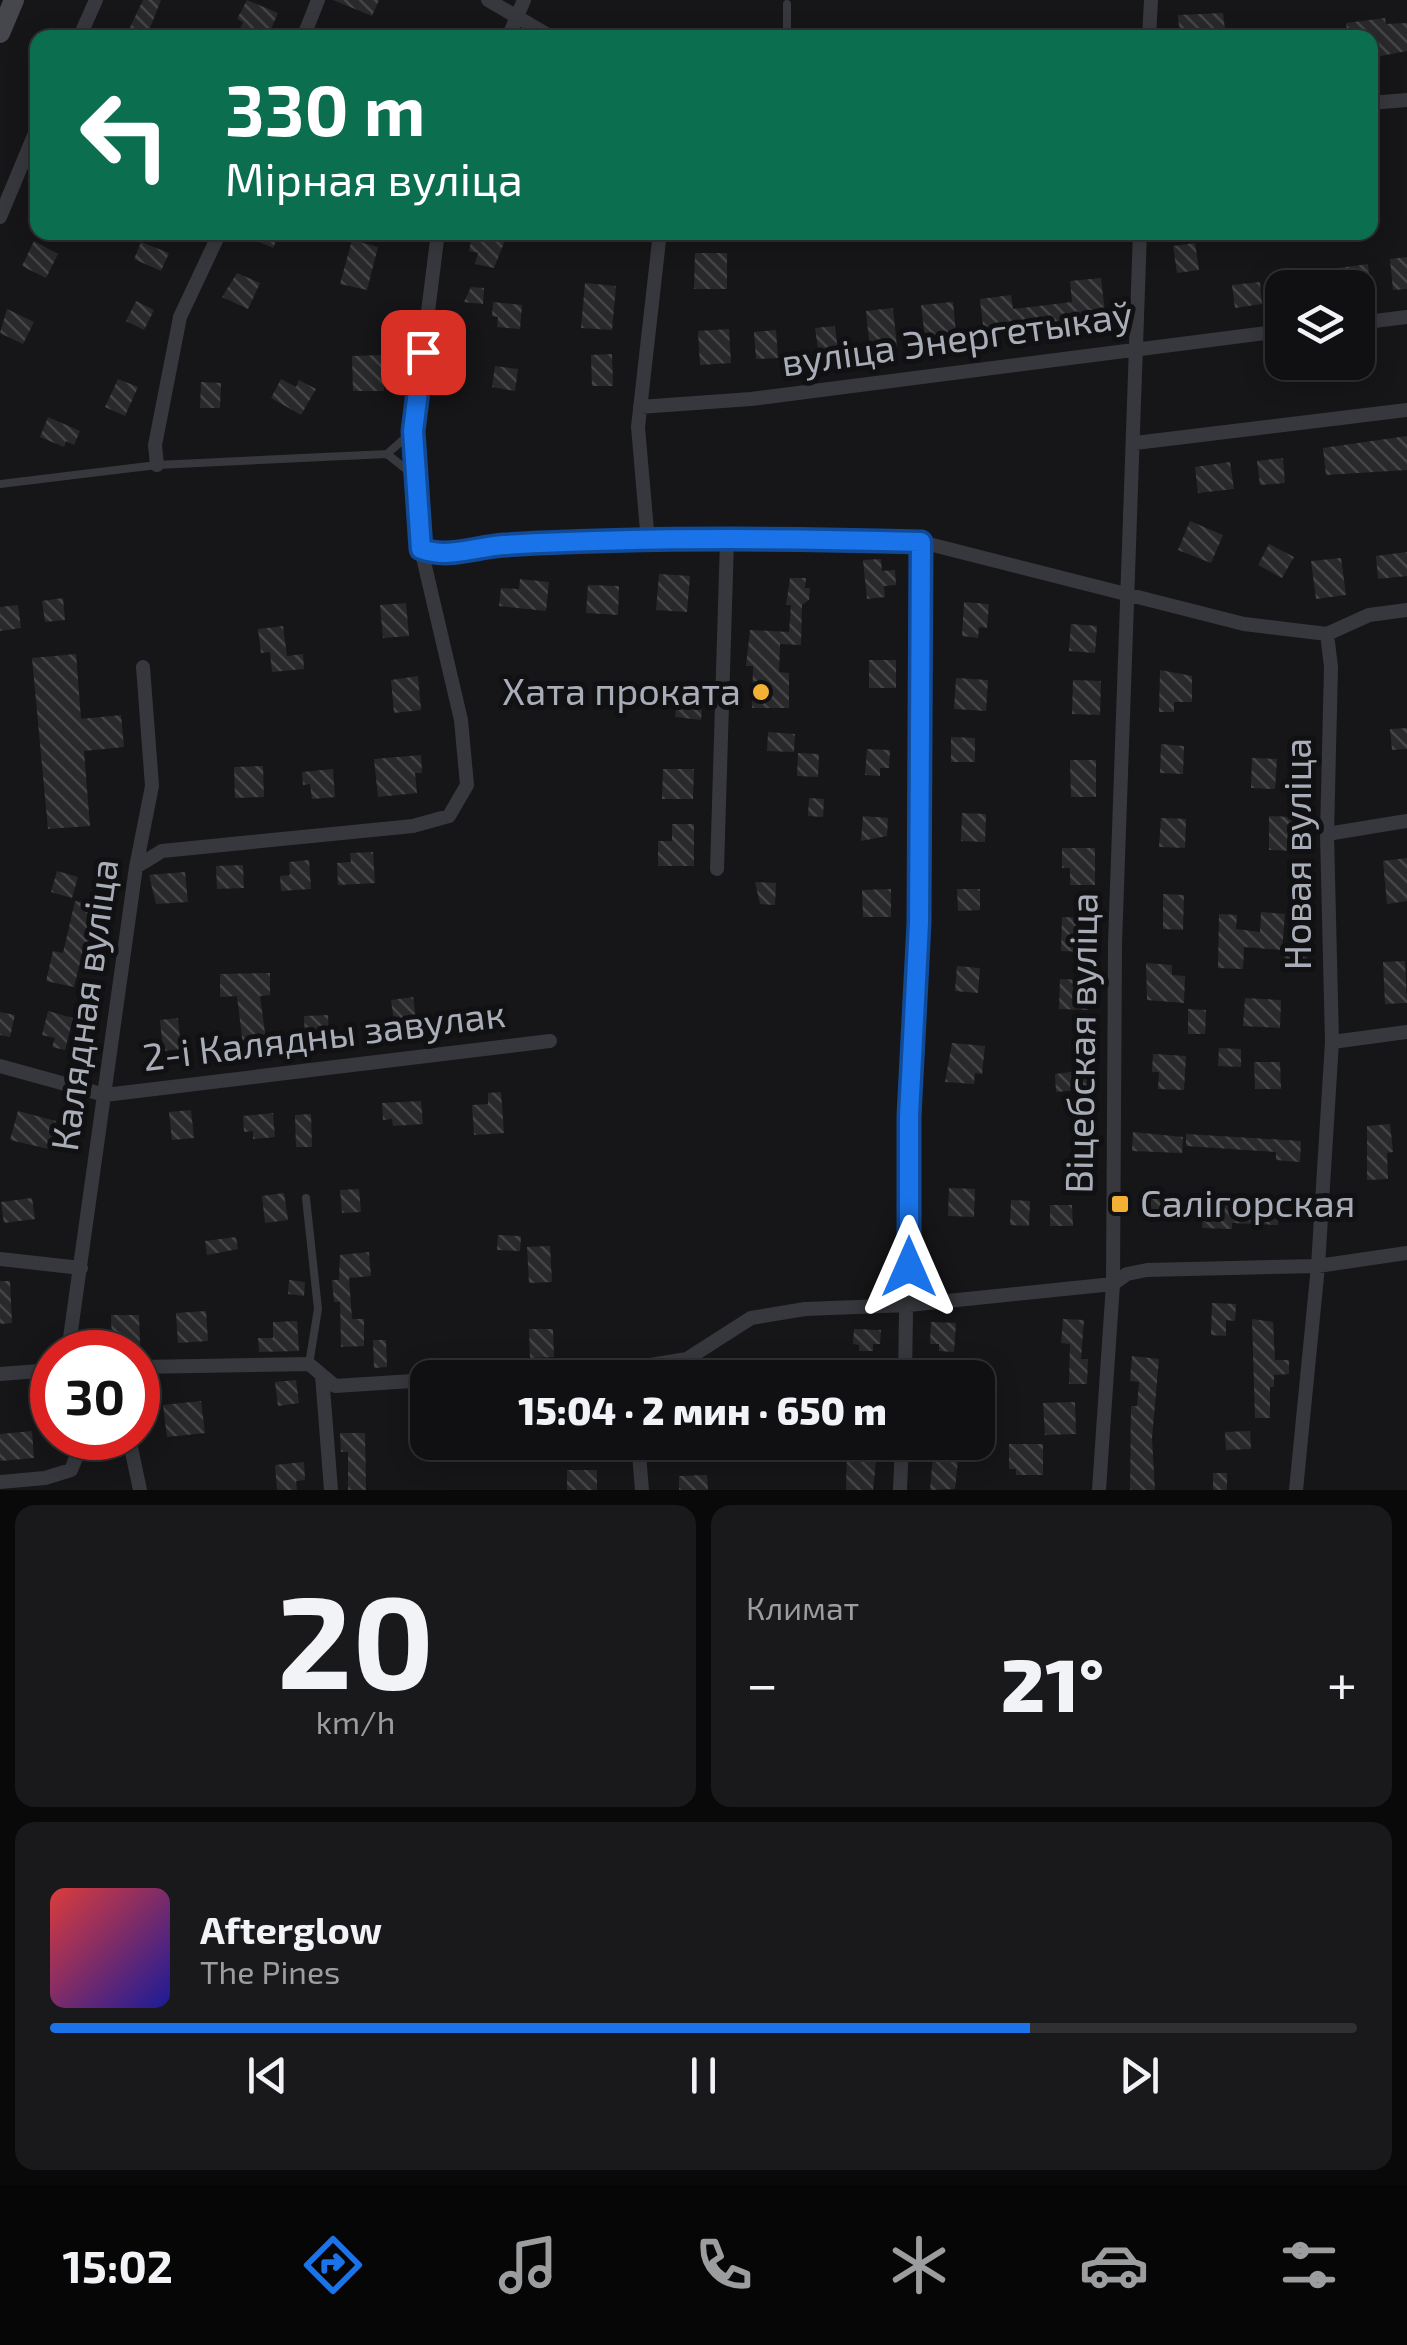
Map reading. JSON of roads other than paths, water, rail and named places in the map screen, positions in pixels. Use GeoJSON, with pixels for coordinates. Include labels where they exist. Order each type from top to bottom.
{"type":"FeatureCollection","features":[{"type":"Feature","properties":{"kind":"street"},"geometry":{"type":"LineString","coordinates":[[0,33],[14,0]]}},
{"type":"Feature","properties":{"kind":"street"},"geometry":{"type":"LineString","coordinates":[[83,30],[96,0]]}},
{"type":"Feature","properties":{"kind":"street"},"geometry":{"type":"LineString","coordinates":[[306,30],[318,0]]}},
{"type":"Feature","properties":{"kind":"street"},"geometry":{"type":"LineString","coordinates":[[488,0],[540,30]]}},
{"type":"Feature","properties":{"kind":"street"},"geometry":{"type":"LineString","coordinates":[[511,30],[524,0]]}},
{"type":"Feature","properties":{"kind":"street"},"geometry":{"type":"LineString","coordinates":[[1149,30],[1151,0]]}},
{"type":"Feature","properties":{"kind":"street"},"geometry":{"type":"LineString","coordinates":[[1378,103],[1407,100]]}},
{"type":"Feature","properties":{"kind":"street"},"geometry":{"type":"LineString","coordinates":[[0,217],[30,145]]}},
{"type":"Feature","properties":{"kind":"street"},"geometry":{"type":"LineString","coordinates":[[157,465],[155,445],[180,317],[216,240]]}},
{"type":"Feature","properties":{"kind":"street"},"geometry":{"type":"LineString","coordinates":[[136,867],[162,851],[414,826],[450,816],[467,785],[461,720],[421,549],[413,431],[437,240]]}},
{"type":"Feature","properties":{"kind":"street"},"geometry":{"type":"LineString","coordinates":[[648,542],[640,406],[659,240]]}},
{"type":"Feature","properties":{"kind":"street","name":"Віцебская вуліца"},"geometry":{"type":"LineString","coordinates":[[1100,1490],[1113,1284],[1114,944],[1139,347],[1140,240]]}},
{"type":"Feature","properties":{"kind":"street"},"geometry":{"type":"LineString","coordinates":[[1375,321],[1407,318]]}},
{"type":"Feature","properties":{"kind":"street","name":"вуліца Энергетыкаў"},"geometry":{"type":"LineString","coordinates":[[640,406],[752,399],[1265,333]]}},
{"type":"Feature","properties":{"kind":"street"},"geometry":{"type":"LineString","coordinates":[[1135,442],[1407,410]]}},
{"type":"Feature","properties":{"kind":"street"},"geometry":{"type":"LineString","coordinates":[[717,869],[727,540]]}},
{"type":"Feature","properties":{"kind":"street"},"geometry":{"type":"LineString","coordinates":[[421,549],[438,555],[502,545],[727,540],[921,542],[1244,624],[1327,634],[1368,615],[1407,610]]}},
{"type":"Feature","properties":{"kind":"street"},"geometry":{"type":"LineString","coordinates":[[906,1360],[909,1116],[919,923],[921,542]]}},
{"type":"Feature","properties":{"kind":"street","name":"Новая вуліца"},"geometry":{"type":"LineString","coordinates":[[1296,1490],[1318,1266],[1332,1042],[1326,834],[1331,667],[1327,634]]}},
{"type":"Feature","properties":{"kind":"street","name":"Калядная вуліца"},"geometry":{"type":"LineString","coordinates":[[71,1330],[136,867],[152,786],[143,667]]}},
{"type":"Feature","properties":{"kind":"street"},"geometry":{"type":"LineString","coordinates":[[1326,834],[1407,821]]}},
{"type":"Feature","properties":{"kind":"street"},"geometry":{"type":"LineString","coordinates":[[1332,1042],[1407,1032]]}},
{"type":"Feature","properties":{"kind":"street","name":"2-і Калядны завулак"},"geometry":{"type":"LineString","coordinates":[[106,1095],[550,1041]]}},
{"type":"Feature","properties":{"kind":"street"},"geometry":{"type":"LineString","coordinates":[[0,1066],[106,1095]]}},
{"type":"Feature","properties":{"kind":"street"},"geometry":{"type":"LineString","coordinates":[[684,1360],[751,1318],[805,1309],[909,1305],[1113,1284],[1147,1270],[1318,1266],[1407,1253]]}},
{"type":"Feature","properties":{"kind":"street"},"geometry":{"type":"LineString","coordinates":[[0,1259],[80,1268]]}},
{"type":"Feature","properties":{"kind":"street"},"geometry":{"type":"LineString","coordinates":[[160,1367],[309,1364],[335,1386],[410,1381]]}},
{"type":"Feature","properties":{"kind":"street"},"geometry":{"type":"LineString","coordinates":[[0,1374],[30,1372]]}},
{"type":"Feature","properties":{"kind":"street"},"geometry":{"type":"LineString","coordinates":[[322,1375],[331,1490]]}},
{"type":"Feature","properties":{"kind":"street"},"geometry":{"type":"LineString","coordinates":[[0,1482],[45,1478],[71,1470],[75,1460]]}},
{"type":"Feature","properties":{"kind":"street"},"geometry":{"type":"LineString","coordinates":[[133,1460],[140,1490]]}},
{"type":"Feature","properties":{"kind":"street"},"geometry":{"type":"LineString","coordinates":[[640,1460],[642,1490]]}},
{"type":"Feature","properties":{"kind":"street"},"geometry":{"type":"LineString","coordinates":[[900,1490],[901,1460]]}},
{"type":"Feature","properties":{"kind":"lane"},"geometry":{"type":"LineString","coordinates":[[787,4],[787,30]]}},
{"type":"Feature","properties":{"kind":"lane"},"geometry":{"type":"LineString","coordinates":[[0,484],[157,465],[387,454],[413,431]]}},
{"type":"Feature","properties":{"kind":"lane"},"geometry":{"type":"LineString","coordinates":[[387,454],[416,477]]}},
{"type":"Feature","properties":{"kind":"lane"},"geometry":{"type":"LineString","coordinates":[[306,1198],[318,1309],[309,1364]]}},
{"type":"Feature","properties":{"kind":"place","name":"Хата проката"},"geometry":{"type":"Point","coordinates":[761,692]}},
{"type":"Feature","properties":{"kind":"place","name":"Салігорская"},"geometry":{"type":"Point","coordinates":[1120,1204]}}]}
